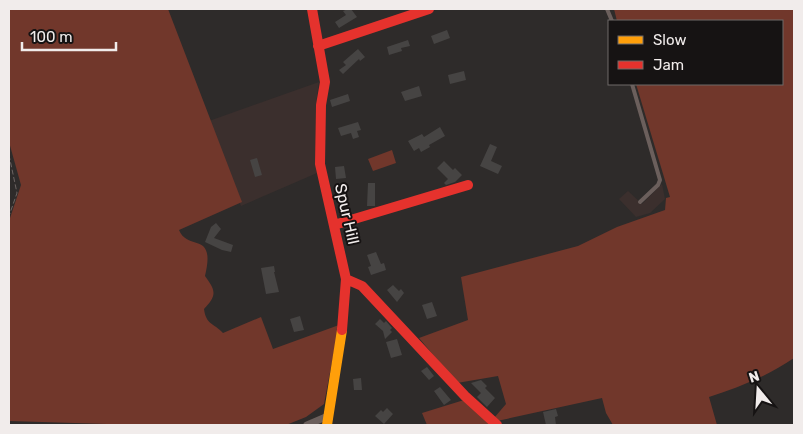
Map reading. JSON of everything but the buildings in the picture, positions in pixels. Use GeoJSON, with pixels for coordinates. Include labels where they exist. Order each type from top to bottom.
{"type":"FeatureCollection","features":[{"type":"Feature","properties":{"kind":"street","name":"Spur Hill"},"geometry":{"type":"LineString","coordinates":[[312,9],[325,82],[321,105],[320,159],[346,279],[343,325],[328,421]]}},
{"type":"Feature","properties":{"kind":"street"},"geometry":{"type":"LineString","coordinates":[[318,46],[429,9]]}},
{"type":"Feature","properties":{"kind":"street"},"geometry":{"type":"LineString","coordinates":[[334,225],[468,185]]}},
{"type":"Feature","properties":{"kind":"street"},"geometry":{"type":"LineString","coordinates":[[346,279],[362,286],[465,396],[497,425]]}},
{"type":"Feature","properties":{"kind":"street"},"geometry":{"type":"LineString","coordinates":[[307,425],[328,421]]}},
{"type":"Feature","properties":{"kind":"lane"},"geometry":{"type":"LineString","coordinates":[[632,85],[660,180],[658,185],[640,202]]}},
{"type":"Feature","properties":{"kind":"path"},"geometry":{"type":"LineString","coordinates":[[9,155],[17,193],[9,216]]}},
{"type":"Feature","properties":{"kind":"shaded area"},"geometry":{"type":"Polygon","coordinates":[[[9,9],[168,9],[242,202],[179,230],[188,240],[200,244],[207,252],[205,276],[214,293],[204,309],[205,314],[211,323],[223,333],[261,317],[273,349],[339,325],[324,404],[306,417],[286,425],[139,425],[9,421],[9,221],[21,185],[9,142],[9,9]]]}},
{"type":"Feature","properties":{"kind":"shaded area"},"geometry":{"type":"Polygon","coordinates":[[[614,9],[794,9],[794,358],[753,381],[709,397],[717,425],[613,425],[606,413],[602,398],[497,421],[494,418],[506,404],[498,376],[457,383],[419,338],[468,320],[461,277],[578,246],[617,227],[665,210],[666,198],[670,197],[636,85],[783,85],[783,20],[617,20],[614,9]]]}},
{"type":"Feature","properties":{"kind":"shaded area"},"geometry":{"type":"Polygon","coordinates":[[[319,82],[316,104],[315,158],[317,173],[241,206],[209,121],[319,82]]]}},
{"type":"Feature","properties":{"kind":"shaded area"},"geometry":{"type":"Polygon","coordinates":[[[392,150],[396,163],[373,171],[368,159],[392,150]]]}},
{"type":"Feature","properties":{"kind":"shaded area"},"geometry":{"type":"Polygon","coordinates":[[[662,184],[665,199],[650,213],[636,217],[619,199],[628,191],[642,204],[662,184]]]}},
{"type":"Feature","properties":{"kind":"shaded area"},"geometry":{"type":"Polygon","coordinates":[[[464,400],[492,425],[427,425],[422,413],[464,400]]]}},
{"type":"Feature","properties":{"kind":"traffic: slow"},"geometry":{"type":"LineString","coordinates":[[327,425],[342,330]]}},
{"type":"Feature","properties":{"kind":"traffic: jam"},"geometry":{"type":"LineString","coordinates":[[312,9],[325,82],[321,105],[320,164],[346,279],[342,330]]}},
{"type":"Feature","properties":{"kind":"traffic: jam"},"geometry":{"type":"LineString","coordinates":[[318,46],[429,9]]}},
{"type":"Feature","properties":{"kind":"traffic: jam"},"geometry":{"type":"LineString","coordinates":[[334,225],[468,185]]}},
{"type":"Feature","properties":{"kind":"traffic: jam"},"geometry":{"type":"LineString","coordinates":[[346,279],[362,286],[465,396],[497,425]]}}]}
